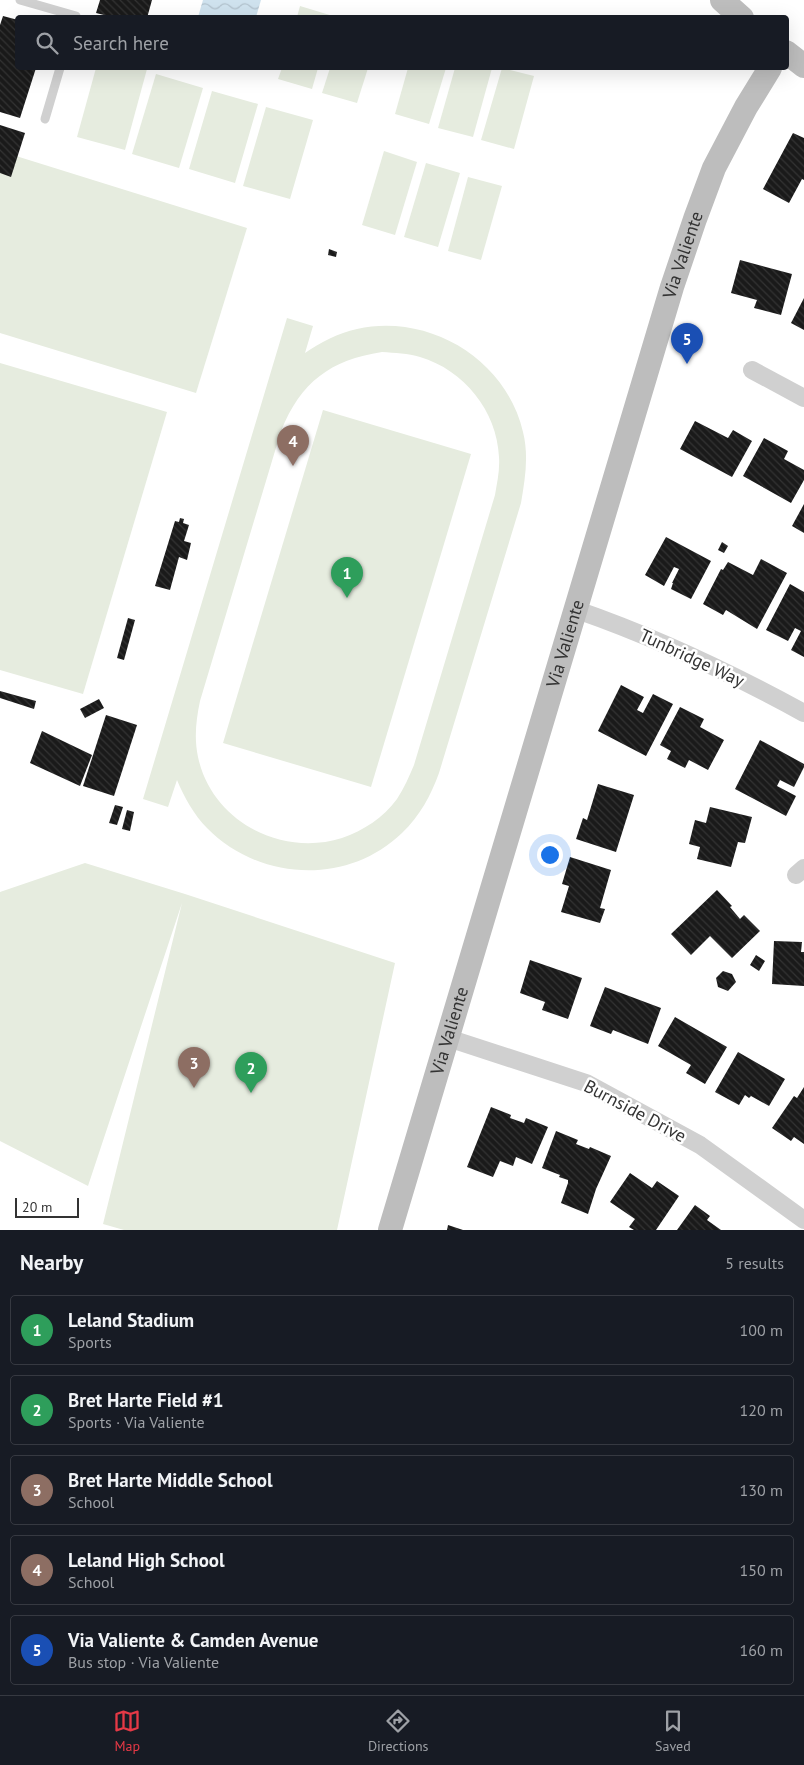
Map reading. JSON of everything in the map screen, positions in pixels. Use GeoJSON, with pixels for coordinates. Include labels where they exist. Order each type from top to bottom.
{"type":"FeatureCollection","features":[{"type":"Feature","properties":{"kind":"street"},"geometry":{"type":"LineString","coordinates":[[722,0],[739,15]]}},
{"type":"Feature","properties":{"kind":"street"},"geometry":{"type":"LineString","coordinates":[[789,54],[804,66]]}},
{"type":"Feature","properties":{"kind":"street","name":"Via Valiente"},"geometry":{"type":"LineString","coordinates":[[390,1230],[694,219],[719,160],[746,107],[769,70]]}},
{"type":"Feature","properties":{"kind":"street"},"geometry":{"type":"LineString","coordinates":[[752,370],[804,398]]}},
{"type":"Feature","properties":{"kind":"street","name":"Tunbridge Way"},"geometry":{"type":"LineString","coordinates":[[576,610],[640,633],[774,696],[804,713]]}},
{"type":"Feature","properties":{"kind":"street","name":"Burnside Drive"},"geometry":{"type":"LineString","coordinates":[[448,1038],[586,1083],[700,1146],[804,1220]]}},
{"type":"Feature","properties":{"kind":"lane"},"geometry":{"type":"LineString","coordinates":[[20,0],[72,15]]}},
{"type":"Feature","properties":{"kind":"lane"},"geometry":{"type":"LineString","coordinates":[[44,119],[59,70]]}},
{"type":"Feature","properties":{"kind":"shaded area"},"geometry":{"type":"Polygon","coordinates":[[[300,6],[330,15],[298,15],[300,6]]]}},
{"type":"Feature","properties":{"kind":"shaded area"},"geometry":{"type":"Polygon","coordinates":[[[95,70],[147,70],[125,150],[77,137],[95,70]]]}},
{"type":"Feature","properties":{"kind":"shaded area"},"geometry":{"type":"Polygon","coordinates":[[[281,70],[317,70],[312,89],[278,79],[281,70]]]}},
{"type":"Feature","properties":{"kind":"shaded area"},"geometry":{"type":"Polygon","coordinates":[[[329,70],[367,70],[357,103],[322,93],[329,70]]]}},
{"type":"Feature","properties":{"kind":"shaded area"},"geometry":{"type":"Polygon","coordinates":[[[407,70],[445,70],[429,124],[395,114],[407,70]]]}},
{"type":"Feature","properties":{"kind":"shaded area"},"geometry":{"type":"Polygon","coordinates":[[[454,70],[491,70],[473,137],[438,128],[454,70]]]}},
{"type":"Feature","properties":{"kind":"shaded area"},"geometry":{"type":"Polygon","coordinates":[[[501,70],[510,70],[534,76],[514,149],[481,140],[501,70]]]}},
{"type":"Feature","properties":{"kind":"shaded area"},"geometry":{"type":"Polygon","coordinates":[[[156,74],[203,88],[179,168],[132,154],[156,74]]]}},
{"type":"Feature","properties":{"kind":"shaded area"},"geometry":{"type":"Polygon","coordinates":[[[212,91],[258,104],[235,183],[189,169],[212,91]]]}},
{"type":"Feature","properties":{"kind":"shaded area"},"geometry":{"type":"Polygon","coordinates":[[[266,107],[313,120],[290,199],[243,186],[266,107]]]}},
{"type":"Feature","properties":{"kind":"shaded area"},"geometry":{"type":"Polygon","coordinates":[[[0,151],[247,228],[196,393],[0,333],[0,151]]]}},
{"type":"Feature","properties":{"kind":"shaded area"},"geometry":{"type":"Polygon","coordinates":[[[384,151],[417,162],[395,235],[362,225],[384,151]]]}},
{"type":"Feature","properties":{"kind":"shaded area"},"geometry":{"type":"Polygon","coordinates":[[[426,163],[460,173],[438,247],[404,237],[426,163]]]}},
{"type":"Feature","properties":{"kind":"shaded area"},"geometry":{"type":"Polygon","coordinates":[[[468,177],[502,186],[481,260],[448,251],[468,177]]]}},
{"type":"Feature","properties":{"kind":"shaded area"},"geometry":{"type":"Polygon","coordinates":[[[287,318],[313,326],[305,353],[336,335],[357,329],[384,326],[411,328],[437,335],[461,347],[482,363],[500,383],[514,406],[525,441],[525,476],[521,503],[439,773],[429,797],[420,812],[402,833],[380,850],[356,862],[330,869],[303,870],[277,867],[252,859],[228,846],[207,828],[198,817],[186,799],[177,780],[168,807],[143,799],[287,318]],[[382,352],[347,361],[320,376],[298,399],[289,414],[281,431],[200,701],[196,743],[198,757],[206,780],[218,800],[234,816],[253,829],[274,838],[296,842],[319,843],[342,838],[372,823],[386,812],[397,799],[414,765],[495,495],[499,467],[497,440],[485,409],[475,395],[464,382],[436,363],[406,354],[382,352]]]}},
{"type":"Feature","properties":{"kind":"shaded area"},"geometry":{"type":"Polygon","coordinates":[[[0,363],[167,412],[83,694],[0,670],[0,363]]]}},
{"type":"Feature","properties":{"kind":"shaded area"},"geometry":{"type":"Polygon","coordinates":[[[323,410],[471,454],[371,787],[223,743],[323,410]]]}},
{"type":"Feature","properties":{"kind":"shaded area"},"geometry":{"type":"Polygon","coordinates":[[[85,863],[395,963],[337,1230],[124,1230],[103,1224],[182,903],[88,1186],[0,1141],[0,892],[85,863]]]}},
{"type":"Feature","properties":{"kind":"water"},"geometry":{"type":"Polygon","coordinates":[[[203,0],[261,0],[257,15],[199,15],[203,0]]]}},
{"type":"Feature","properties":{"kind":"building"},"geometry":{"type":"Polygon","coordinates":[[[100,0],[152,0],[148,15],[104,15],[96,13],[100,0]]]}},
{"type":"Feature","properties":{"kind":"building"},"geometry":{"type":"Polygon","coordinates":[[[3,16],[15,19],[15,70],[35,70],[20,118],[0,112],[0,25],[3,16]]]}},
{"type":"Feature","properties":{"kind":"building"},"geometry":{"type":"Polygon","coordinates":[[[0,125],[25,133],[11,177],[0,173],[0,125]]]}},
{"type":"Feature","properties":{"kind":"building"},"geometry":{"type":"Polygon","coordinates":[[[793,133],[804,138],[804,180],[802,179],[789,203],[763,189],[793,133]]]}},
{"type":"Feature","properties":{"kind":"building"},"geometry":{"type":"Polygon","coordinates":[[[329,249],[337,252],[336,257],[328,255],[329,249]]]}},
{"type":"Feature","properties":{"kind":"building"},"geometry":{"type":"Polygon","coordinates":[[[740,260],[792,274],[781,315],[754,308],[757,300],[731,293],[740,260]]]}},
{"type":"Feature","properties":{"kind":"building"},"geometry":{"type":"Polygon","coordinates":[[[804,298],[804,330],[791,323],[804,298]]]}},
{"type":"Feature","properties":{"kind":"building"},"geometry":{"type":"Polygon","coordinates":[[[695,421],[728,438],[733,430],[752,441],[732,477],[680,449],[695,421]]]}},
{"type":"Feature","properties":{"kind":"building"},"geometry":{"type":"Polygon","coordinates":[[[764,438],[788,451],[784,459],[804,470],[804,480],[791,503],[743,476],[764,438]]]}},
{"type":"Feature","properties":{"kind":"building"},"geometry":{"type":"Polygon","coordinates":[[[804,504],[804,533],[792,526],[804,504]]]}},
{"type":"Feature","properties":{"kind":"building"},"geometry":{"type":"Polygon","coordinates":[[[180,518],[184,519],[183,523],[189,525],[184,541],[191,543],[187,560],[179,557],[170,590],[155,586],[175,521],[179,522],[180,518]]]}},
{"type":"Feature","properties":{"kind":"building"},"geometry":{"type":"Polygon","coordinates":[[[666,537],[711,561],[691,599],[671,589],[679,569],[674,567],[664,586],[645,575],[666,537]]]}},
{"type":"Feature","properties":{"kind":"building"},"geometry":{"type":"Polygon","coordinates":[[[722,542],[728,546],[724,553],[718,550],[722,542]]]}},
{"type":"Feature","properties":{"kind":"building"},"geometry":{"type":"Polygon","coordinates":[[[761,559],[787,573],[757,629],[726,610],[723,615],[703,604],[721,569],[723,570],[728,562],[753,575],[761,559]]]}},
{"type":"Feature","properties":{"kind":"building"},"geometry":{"type":"Polygon","coordinates":[[[790,584],[804,592],[804,657],[791,650],[801,631],[795,628],[788,641],[766,630],[790,584]]]}},
{"type":"Feature","properties":{"kind":"building"},"geometry":{"type":"Polygon","coordinates":[[[128,618],[135,620],[124,660],[117,658],[128,618]]]}},
{"type":"Feature","properties":{"kind":"building"},"geometry":{"type":"Polygon","coordinates":[[[621,685],[644,697],[637,710],[643,713],[653,694],[673,704],[646,756],[598,731],[621,685]]]}},
{"type":"Feature","properties":{"kind":"building"},"geometry":{"type":"Polygon","coordinates":[[[0,691],[36,701],[34,709],[0,698],[0,691]]]}},
{"type":"Feature","properties":{"kind":"building"},"geometry":{"type":"Polygon","coordinates":[[[99,699],[104,708],[85,718],[80,709],[99,699]]]}},
{"type":"Feature","properties":{"kind":"building"},"geometry":{"type":"Polygon","coordinates":[[[680,707],[704,719],[700,727],[724,740],[708,770],[689,760],[685,768],[667,759],[671,751],[660,745],[680,707]]]}},
{"type":"Feature","properties":{"kind":"building"},"geometry":{"type":"Polygon","coordinates":[[[106,715],[137,725],[114,796],[83,786],[106,715]]]}},
{"type":"Feature","properties":{"kind":"building"},"geometry":{"type":"Polygon","coordinates":[[[42,731],[92,755],[80,786],[30,763],[42,731]]]}},
{"type":"Feature","properties":{"kind":"building"},"geometry":{"type":"Polygon","coordinates":[[[760,740],[804,764],[794,787],[780,780],[777,786],[796,796],[786,816],[735,789],[760,740]]]}},
{"type":"Feature","properties":{"kind":"building"},"geometry":{"type":"Polygon","coordinates":[[[598,784],[634,795],[616,852],[576,839],[583,818],[587,820],[598,784]]]}},
{"type":"Feature","properties":{"kind":"building"},"geometry":{"type":"Polygon","coordinates":[[[115,805],[123,807],[117,825],[109,823],[115,805]]]}},
{"type":"Feature","properties":{"kind":"building"},"geometry":{"type":"Polygon","coordinates":[[[710,807],[752,817],[745,843],[738,842],[731,867],[697,859],[700,847],[689,844],[695,820],[706,823],[710,807]]]}},
{"type":"Feature","properties":{"kind":"building"},"geometry":{"type":"Polygon","coordinates":[[[127,810],[134,812],[130,831],[122,829],[127,810]]]}},
{"type":"Feature","properties":{"kind":"building"},"geometry":{"type":"Polygon","coordinates":[[[570,857],[611,870],[600,908],[605,909],[600,923],[561,912],[569,886],[562,884],[570,857]]]}},
{"type":"Feature","properties":{"kind":"building"},"geometry":{"type":"Polygon","coordinates":[[[717,890],[732,906],[730,907],[740,919],[744,915],[760,931],[732,958],[710,936],[691,955],[671,934],[717,890]]]}},
{"type":"Feature","properties":{"kind":"building"},"geometry":{"type":"Polygon","coordinates":[[[774,941],[802,942],[801,952],[804,952],[804,986],[772,984],[774,941]]]}},
{"type":"Feature","properties":{"kind":"building"},"geometry":{"type":"Polygon","coordinates":[[[756,955],[765,961],[759,971],[750,965],[756,955]]]}},
{"type":"Feature","properties":{"kind":"building"},"geometry":{"type":"Polygon","coordinates":[[[530,960],[582,978],[568,1019],[542,1010],[545,1002],[520,993],[530,960]]]}},
{"type":"Feature","properties":{"kind":"building"},"geometry":{"type":"Polygon","coordinates":[[[723,971],[732,974],[736,982],[728,991],[718,987],[716,978],[723,971]]]}},
{"type":"Feature","properties":{"kind":"building"},"geometry":{"type":"Polygon","coordinates":[[[605,987],[661,1008],[648,1044],[613,1030],[611,1034],[590,1026],[605,987]]]}},
{"type":"Feature","properties":{"kind":"building"},"geometry":{"type":"Polygon","coordinates":[[[675,1017],[727,1047],[705,1084],[686,1073],[691,1065],[658,1046],[675,1017]]]}},
{"type":"Feature","properties":{"kind":"building"},"geometry":{"type":"Polygon","coordinates":[[[738,1052],[785,1079],[769,1106],[751,1096],[749,1098],[745,1095],[739,1105],[715,1092],[738,1052]]]}},
{"type":"Feature","properties":{"kind":"building"},"geometry":{"type":"Polygon","coordinates":[[[804,1087],[804,1144],[794,1137],[791,1141],[772,1128],[794,1096],[797,1098],[804,1087]]]}},
{"type":"Feature","properties":{"kind":"building"},"geometry":{"type":"Polygon","coordinates":[[[491,1107],[511,1115],[510,1118],[524,1123],[526,1118],[548,1127],[532,1164],[516,1157],[513,1166],[500,1161],[493,1177],[467,1167],[491,1107]]]}},
{"type":"Feature","properties":{"kind":"building"},"geometry":{"type":"Polygon","coordinates":[[[556,1131],[578,1140],[576,1144],[589,1149],[590,1147],[611,1156],[596,1189],[588,1214],[561,1203],[568,1180],[542,1168],[556,1131]]]}},
{"type":"Feature","properties":{"kind":"building"},"geometry":{"type":"Polygon","coordinates":[[[630,1173],[652,1188],[657,1181],[679,1196],[656,1230],[634,1230],[629,1227],[635,1219],[610,1202],[630,1173]]]}},
{"type":"Feature","properties":{"kind":"building"},"geometry":{"type":"Polygon","coordinates":[[[695,1205],[710,1216],[707,1220],[721,1230],[677,1230],[695,1205]]]}},
{"type":"Feature","properties":{"kind":"building"},"geometry":{"type":"Polygon","coordinates":[[[448,1225],[463,1230],[447,1230],[448,1225]]]}},
{"type":"Feature","properties":{"kind":"place","name":"Via Valiente & Camden Avenue"},"geometry":{"type":"Point","coordinates":[687,364]}},
{"type":"Feature","properties":{"kind":"place","name":"Leland High School"},"geometry":{"type":"Point","coordinates":[293,466]}},
{"type":"Feature","properties":{"kind":"place","name":"Leland Stadium"},"geometry":{"type":"Point","coordinates":[347,598]}},
{"type":"Feature","properties":{"kind":"place","name":"Bret Harte Middle School"},"geometry":{"type":"Point","coordinates":[194,1088]}},
{"type":"Feature","properties":{"kind":"place","name":"Bret Harte Field #1"},"geometry":{"type":"Point","coordinates":[251,1093]}}]}
